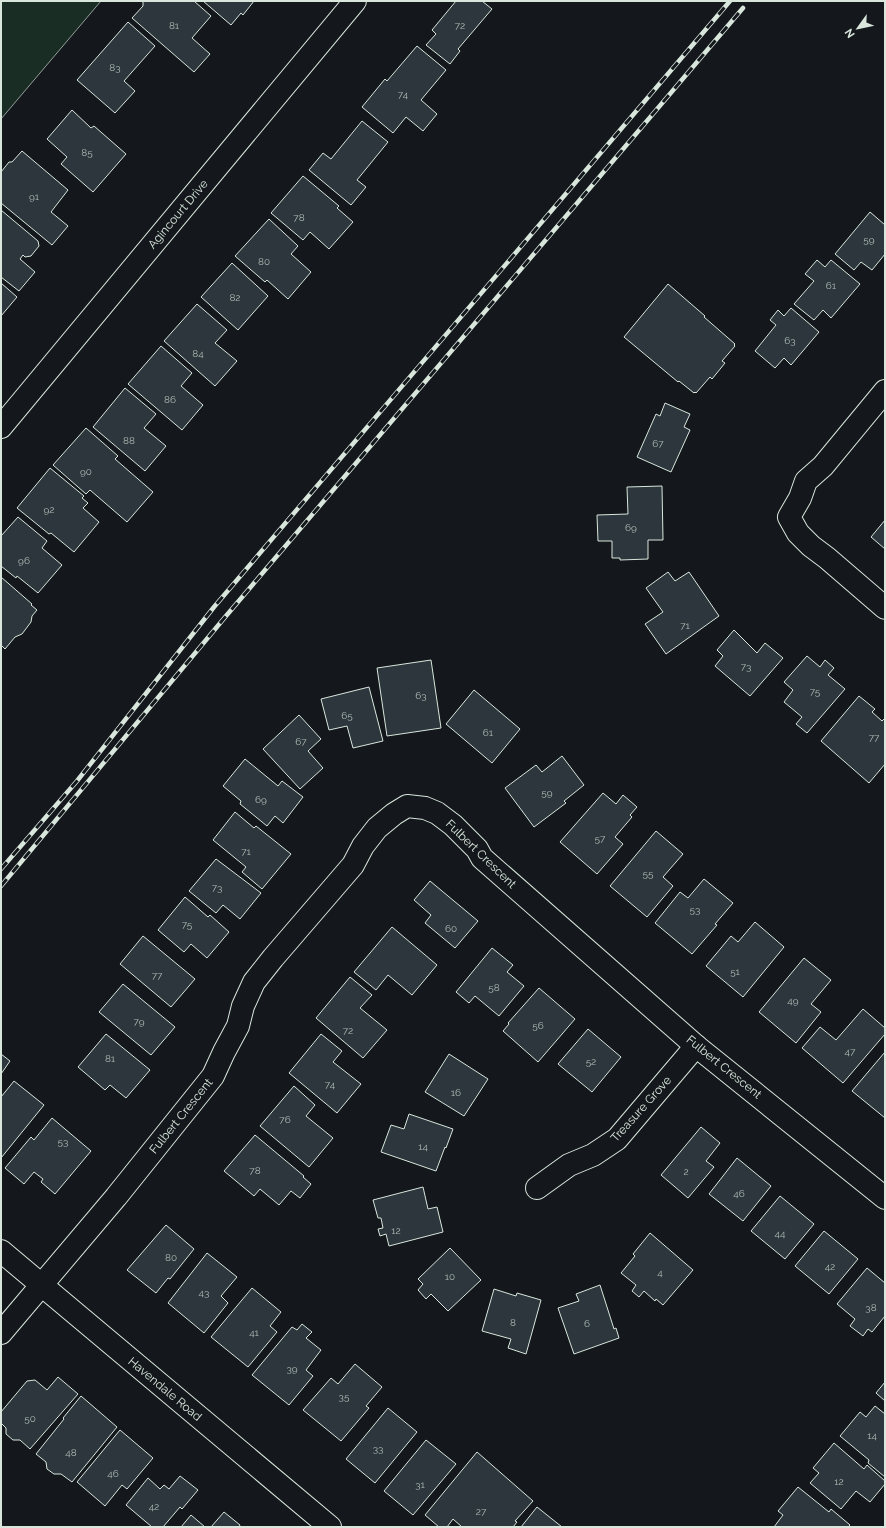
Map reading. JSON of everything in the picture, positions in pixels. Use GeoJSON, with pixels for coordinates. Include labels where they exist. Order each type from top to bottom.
{"type":"FeatureCollection","features":[{"type":"Feature","properties":{"kind":"street","name":"Agincourt Drive"},"geometry":{"type":"LineString","coordinates":[[1,427],[355,1]]}},
{"type":"Feature","properties":{"kind":"street"},"geometry":{"type":"LineString","coordinates":[[885,392],[823,466],[806,481],[800,498],[789,517],[798,533],[811,546],[885,608]]}},
{"type":"Feature","properties":{"kind":"street","name":"Fulbert Crescent"},"geometry":{"type":"LineString","coordinates":[[1,1333],[116,1197],[213,1076],[238,1026],[243,1006],[254,982],[353,865],[363,846],[377,828],[394,814],[407,806],[425,808],[437,813],[453,825],[477,849],[482,858],[696,1046],[885,1198]]}},
{"type":"Feature","properties":{"kind":"street","name":"Treasure Grove"},"geometry":{"type":"LineString","coordinates":[[537,1188],[569,1165],[593,1155],[617,1139],[696,1046]]}},
{"type":"Feature","properties":{"kind":"street","name":"Havendale Road"},"geometry":{"type":"LineString","coordinates":[[1,1251],[330,1527]]}},
{"type":"Feature","properties":{"kind":"green space"},"geometry":{"type":"Polygon","coordinates":[[[1,1],[101,1],[1,119],[1,1]]]}},
{"type":"Feature","properties":{"kind":"building"},"geometry":{"type":"Polygon","coordinates":[[[143,1],[194,1],[211,16],[192,38],[210,54],[194,72],[132,18],[143,6],[143,1]]]}},
{"type":"Feature","properties":{"kind":"building"},"geometry":{"type":"Polygon","coordinates":[[[203,1],[254,1],[243,15],[241,13],[231,25],[203,1]]]}},
{"type":"Feature","properties":{"kind":"building"},"geometry":{"type":"Polygon","coordinates":[[[456,1],[482,1],[492,9],[458,49],[460,51],[450,64],[426,45],[436,34],[432,30],[456,1]]]}},
{"type":"Feature","properties":{"kind":"building"},"geometry":{"type":"Polygon","coordinates":[[[128,22],[155,46],[124,81],[135,91],[115,113],[77,80],[128,22]]]}},
{"type":"Feature","properties":{"kind":"building"},"geometry":{"type":"Polygon","coordinates":[[[417,46],[446,70],[421,100],[437,114],[423,131],[406,117],[393,133],[362,107],[385,79],[387,81],[417,46]]]}},
{"type":"Feature","properties":{"kind":"building"},"geometry":{"type":"Polygon","coordinates":[[[72,110],[91,128],[94,126],[126,154],[93,192],[61,164],[67,157],[47,139],[72,110]]]}},
{"type":"Feature","properties":{"kind":"building"},"geometry":{"type":"Polygon","coordinates":[[[362,121],[388,142],[357,180],[366,187],[351,205],[309,170],[323,153],[331,159],[362,121]]]}},
{"type":"Feature","properties":{"kind":"building"},"geometry":{"type":"Polygon","coordinates":[[[22,151],[68,190],[51,212],[68,226],[52,245],[1,203],[1,172],[9,162],[12,162],[22,151]]]}},
{"type":"Feature","properties":{"kind":"building"},"geometry":{"type":"Polygon","coordinates":[[[303,176],[339,206],[337,208],[353,222],[329,249],[310,232],[303,240],[271,213],[303,176]]]}},
{"type":"Feature","properties":{"kind":"building"},"geometry":{"type":"Polygon","coordinates":[[[1,210],[38,241],[39,246],[31,256],[25,257],[23,255],[20,259],[35,272],[19,291],[1,277],[1,210]]]}},
{"type":"Feature","properties":{"kind":"building"},"geometry":{"type":"Polygon","coordinates":[[[870,212],[885,225],[885,254],[872,270],[861,262],[854,270],[835,254],[870,212]]]}},
{"type":"Feature","properties":{"kind":"building"},"geometry":{"type":"Polygon","coordinates":[[[269,219],[298,246],[291,254],[311,272],[288,299],[267,280],[265,282],[235,256],[269,219]]]}},
{"type":"Feature","properties":{"kind":"building"},"geometry":{"type":"Polygon","coordinates":[[[817,260],[825,267],[831,260],[860,284],[831,318],[823,310],[814,320],[794,304],[814,281],[805,274],[817,260]]]}},
{"type":"Feature","properties":{"kind":"building"},"geometry":{"type":"Polygon","coordinates":[[[232,263],[268,296],[238,330],[201,297],[232,263]]]}},
{"type":"Feature","properties":{"kind":"building"},"geometry":{"type":"Polygon","coordinates":[[[1,283],[17,297],[1,316],[1,283]]]}},
{"type":"Feature","properties":{"kind":"building"},"geometry":{"type":"Polygon","coordinates":[[[668,284],[735,344],[735,346],[722,361],[725,363],[712,379],[710,377],[696,393],[679,381],[678,382],[624,337],[668,284]]]}},
{"type":"Feature","properties":{"kind":"building"},"geometry":{"type":"Polygon","coordinates":[[[197,304],[227,330],[215,343],[237,361],[215,386],[164,341],[197,304]]]}},
{"type":"Feature","properties":{"kind":"building"},"geometry":{"type":"Polygon","coordinates":[[[791,308],[819,332],[791,365],[784,358],[775,368],[755,351],[776,325],[770,320],[778,310],[784,316],[791,308]]]}},
{"type":"Feature","properties":{"kind":"building"},"geometry":{"type":"Polygon","coordinates":[[[161,346],[192,373],[181,386],[203,405],[182,430],[128,384],[161,346]]]}},
{"type":"Feature","properties":{"kind":"building"},"geometry":{"type":"Polygon","coordinates":[[[125,388],[156,414],[144,428],[166,446],[145,471],[93,427],[125,388]]]}},
{"type":"Feature","properties":{"kind":"building"},"geometry":{"type":"Polygon","coordinates":[[[665,403],[690,414],[684,427],[690,430],[671,472],[637,457],[656,414],[660,416],[665,403]]]}},
{"type":"Feature","properties":{"kind":"building"},"geometry":{"type":"Polygon","coordinates":[[[86,428],[118,456],[115,459],[153,492],[127,522],[90,490],[86,494],[53,465],[86,428]]]}},
{"type":"Feature","properties":{"kind":"building"},"geometry":{"type":"Polygon","coordinates":[[[50,468],[84,496],[82,498],[88,503],[83,508],[99,522],[74,552],[17,508],[50,468]]]}},
{"type":"Feature","properties":{"kind":"building"},"geometry":{"type":"Polygon","coordinates":[[[662,486],[663,540],[648,540],[648,559],[620,560],[620,558],[612,558],[612,541],[598,541],[597,515],[628,514],[627,487],[662,486]]]}},
{"type":"Feature","properties":{"kind":"building"},"geometry":{"type":"Polygon","coordinates":[[[18,517],[47,541],[42,548],[62,565],[38,593],[17,576],[16,578],[1,566],[1,536],[18,517]]]}},
{"type":"Feature","properties":{"kind":"building"},"geometry":{"type":"Polygon","coordinates":[[[885,520],[885,549],[871,537],[885,520]]]}},
{"type":"Feature","properties":{"kind":"building"},"geometry":{"type":"Polygon","coordinates":[[[668,572],[675,581],[689,572],[719,616],[666,654],[645,624],[663,612],[646,588],[668,572]]]}},
{"type":"Feature","properties":{"kind":"building"},"geometry":{"type":"Polygon","coordinates":[[[1,577],[37,610],[32,616],[31,622],[22,634],[15,637],[5,649],[1,645],[1,577]]]}},
{"type":"Feature","properties":{"kind":"building"},"geometry":{"type":"Polygon","coordinates":[[[734,630],[757,653],[765,643],[783,658],[750,696],[715,666],[723,656],[717,650],[734,630]]]}},
{"type":"Feature","properties":{"kind":"building"},"geometry":{"type":"Polygon","coordinates":[[[807,656],[820,667],[825,660],[834,668],[828,675],[845,689],[807,733],[796,724],[802,717],[784,702],[793,690],[784,682],[807,656]]]}},
{"type":"Feature","properties":{"kind":"building"},"geometry":{"type":"Polygon","coordinates":[[[431,660],[441,728],[387,736],[377,668],[431,660]]]}},
{"type":"Feature","properties":{"kind":"building"},"geometry":{"type":"Polygon","coordinates":[[[369,687],[383,741],[353,748],[347,726],[329,730],[321,699],[369,687]]]}},
{"type":"Feature","properties":{"kind":"building"},"geometry":{"type":"Polygon","coordinates":[[[474,690],[520,729],[492,763],[446,724],[474,690]]]}},
{"type":"Feature","properties":{"kind":"building"},"geometry":{"type":"Polygon","coordinates":[[[859,696],[875,709],[872,712],[882,721],[885,718],[885,764],[869,783],[821,741],[859,696]]]}},
{"type":"Feature","properties":{"kind":"building"},"geometry":{"type":"Polygon","coordinates":[[[299,715],[321,739],[308,751],[323,768],[300,789],[263,749],[299,715]]]}},
{"type":"Feature","properties":{"kind":"building"},"geometry":{"type":"Polygon","coordinates":[[[562,756],[584,785],[564,801],[566,803],[534,827],[505,788],[536,765],[542,772],[562,756]]]}},
{"type":"Feature","properties":{"kind":"building"},"geometry":{"type":"Polygon","coordinates":[[[245,759],[278,786],[282,781],[303,797],[283,823],[275,816],[267,826],[240,804],[241,801],[223,786],[245,759]]]}},
{"type":"Feature","properties":{"kind":"building"},"geometry":{"type":"Polygon","coordinates":[[[603,793],[616,804],[623,795],[637,807],[630,815],[632,817],[615,837],[623,844],[597,874],[560,842],[603,793]]]}},
{"type":"Feature","properties":{"kind":"building"},"geometry":{"type":"Polygon","coordinates":[[[235,812],[254,828],[256,826],[291,854],[262,889],[242,872],[246,867],[213,840],[235,812]]]}},
{"type":"Feature","properties":{"kind":"building"},"geometry":{"type":"Polygon","coordinates":[[[656,831],[683,854],[663,877],[673,886],[647,917],[610,886],[656,831]]]}},
{"type":"Feature","properties":{"kind":"building"},"geometry":{"type":"Polygon","coordinates":[[[216,859],[261,893],[240,919],[223,905],[216,913],[189,891],[216,859]]]}},
{"type":"Feature","properties":{"kind":"building"},"geometry":{"type":"Polygon","coordinates":[[[704,879],[733,903],[715,924],[717,925],[692,954],[655,923],[680,892],[688,898],[704,879]]]}},
{"type":"Feature","properties":{"kind":"building"},"geometry":{"type":"Polygon","coordinates":[[[430,881],[478,921],[455,948],[425,923],[431,915],[414,900],[430,881]]]}},
{"type":"Feature","properties":{"kind":"building"},"geometry":{"type":"Polygon","coordinates":[[[185,897],[208,917],[210,915],[229,932],[207,958],[191,944],[184,952],[158,930],[185,897]]]}},
{"type":"Feature","properties":{"kind":"building"},"geometry":{"type":"Polygon","coordinates":[[[755,922],[784,947],[743,997],[706,966],[731,936],[738,942],[755,922]]]}},
{"type":"Feature","properties":{"kind":"building"},"geometry":{"type":"Polygon","coordinates":[[[392,927],[437,965],[412,995],[388,975],[376,990],[354,972],[392,927]]]}},
{"type":"Feature","properties":{"kind":"building"},"geometry":{"type":"Polygon","coordinates":[[[143,936],[195,979],[171,1007],[120,964],[143,936]]]}},
{"type":"Feature","properties":{"kind":"building"},"geometry":{"type":"Polygon","coordinates":[[[492,948],[513,965],[507,972],[524,986],[499,1016],[475,996],[469,1003],[456,992],[492,948]]]}},
{"type":"Feature","properties":{"kind":"building"},"geometry":{"type":"Polygon","coordinates":[[[804,958],[831,980],[811,1004],[821,1012],[796,1043],[759,1012],[804,958]]]}},
{"type":"Feature","properties":{"kind":"building"},"geometry":{"type":"Polygon","coordinates":[[[350,977],[372,995],[360,1008],[387,1030],[363,1058],[316,1018],[350,977]]]}},
{"type":"Feature","properties":{"kind":"building"},"geometry":{"type":"Polygon","coordinates":[[[123,984],[175,1027],[151,1055],[99,1012],[123,984]]]}},
{"type":"Feature","properties":{"kind":"building"},"geometry":{"type":"Polygon","coordinates":[[[539,988],[575,1019],[538,1062],[503,1031],[509,1024],[508,1023],[539,988]]]}},
{"type":"Feature","properties":{"kind":"building"},"geometry":{"type":"Polygon","coordinates":[[[863,1009],[885,1028],[885,1034],[843,1083],[802,1048],[820,1027],[836,1040],[863,1009]]]}},
{"type":"Feature","properties":{"kind":"building"},"geometry":{"type":"Polygon","coordinates":[[[588,1029],[621,1057],[592,1092],[558,1064],[588,1029]]]}},
{"type":"Feature","properties":{"kind":"building"},"geometry":{"type":"Polygon","coordinates":[[[106,1034],[150,1070],[126,1098],[110,1085],[105,1090],[78,1067],[106,1034]]]}},
{"type":"Feature","properties":{"kind":"building"},"geometry":{"type":"Polygon","coordinates":[[[321,1034],[342,1051],[333,1062],[361,1084],[337,1113],[289,1073],[321,1034]]]}},
{"type":"Feature","properties":{"kind":"building"},"geometry":{"type":"Polygon","coordinates":[[[885,1052],[885,1118],[852,1091],[885,1052]]]}},
{"type":"Feature","properties":{"kind":"building"},"geometry":{"type":"Polygon","coordinates":[[[1,1054],[10,1061],[1,1074],[1,1054]]]}},
{"type":"Feature","properties":{"kind":"building"},"geometry":{"type":"Polygon","coordinates":[[[449,1054],[488,1079],[464,1116],[425,1092],[449,1054]]]}},
{"type":"Feature","properties":{"kind":"building"},"geometry":{"type":"Polygon","coordinates":[[[14,1081],[44,1105],[1,1158],[1,1097],[14,1081]]]}},
{"type":"Feature","properties":{"kind":"building"},"geometry":{"type":"Polygon","coordinates":[[[294,1086],[315,1105],[306,1116],[333,1138],[309,1167],[260,1126],[294,1086]]]}},
{"type":"Feature","properties":{"kind":"building"},"geometry":{"type":"Polygon","coordinates":[[[409,1114],[453,1129],[436,1171],[381,1152],[391,1125],[404,1129],[409,1114]]]}},
{"type":"Feature","properties":{"kind":"building"},"geometry":{"type":"Polygon","coordinates":[[[52,1118],[91,1151],[55,1194],[41,1182],[43,1179],[34,1172],[24,1184],[5,1168],[31,1137],[34,1140],[52,1118]]]}},
{"type":"Feature","properties":{"kind":"building"},"geometry":{"type":"Polygon","coordinates":[[[701,1127],[720,1143],[706,1161],[714,1167],[688,1198],[661,1175],[701,1127]]]}},
{"type":"Feature","properties":{"kind":"building"},"geometry":{"type":"Polygon","coordinates":[[[255,1135],[304,1176],[303,1177],[311,1184],[300,1198],[291,1191],[279,1205],[260,1189],[254,1196],[224,1171],[255,1135]]]}},
{"type":"Feature","properties":{"kind":"building"},"geometry":{"type":"Polygon","coordinates":[[[737,1158],[771,1186],[743,1221],[709,1194],[737,1158]]]}},
{"type":"Feature","properties":{"kind":"building"},"geometry":{"type":"Polygon","coordinates":[[[423,1187],[428,1209],[437,1207],[443,1232],[389,1246],[386,1234],[380,1236],[378,1229],[383,1228],[381,1218],[378,1218],[373,1200],[423,1187]]]}},
{"type":"Feature","properties":{"kind":"building"},"geometry":{"type":"Polygon","coordinates":[[[780,1196],[814,1224],[785,1259],[751,1231],[780,1196]]]}},
{"type":"Feature","properties":{"kind":"building"},"geometry":{"type":"Polygon","coordinates":[[[166,1225],[194,1249],[170,1279],[168,1278],[156,1293],[127,1270],[166,1225]]]}},
{"type":"Feature","properties":{"kind":"building"},"geometry":{"type":"Polygon","coordinates":[[[824,1231],[858,1259],[829,1294],[795,1266],[824,1231]]]}},
{"type":"Feature","properties":{"kind":"building"},"geometry":{"type":"Polygon","coordinates":[[[650,1233],[693,1270],[663,1305],[656,1299],[655,1301],[644,1291],[639,1297],[632,1291],[636,1285],[621,1273],[635,1256],[633,1254],[650,1233]]]}},
{"type":"Feature","properties":{"kind":"building"},"geometry":{"type":"Polygon","coordinates":[[[450,1248],[481,1280],[448,1311],[431,1294],[426,1299],[418,1290],[423,1284],[418,1279],[450,1248]]]}},
{"type":"Feature","properties":{"kind":"building"},"geometry":{"type":"Polygon","coordinates":[[[207,1253],[237,1277],[221,1296],[228,1303],[204,1333],[168,1303],[207,1253]]]}},
{"type":"Feature","properties":{"kind":"building"},"geometry":{"type":"Polygon","coordinates":[[[867,1268],[885,1283],[885,1316],[872,1332],[868,1329],[863,1336],[850,1326],[855,1319],[837,1304],[867,1268]]]}},
{"type":"Feature","properties":{"kind":"building"},"geometry":{"type":"Polygon","coordinates":[[[600,1285],[614,1329],[616,1328],[619,1338],[574,1354],[558,1308],[579,1301],[576,1294],[600,1285]]]}},
{"type":"Feature","properties":{"kind":"building"},"geometry":{"type":"Polygon","coordinates":[[[252,1288],[281,1312],[270,1326],[277,1332],[248,1367],[211,1337],[252,1288]]]}},
{"type":"Feature","properties":{"kind":"building"},"geometry":{"type":"Polygon","coordinates":[[[494,1289],[516,1296],[517,1293],[541,1300],[526,1354],[508,1348],[511,1339],[482,1331],[494,1289]]]}},
{"type":"Feature","properties":{"kind":"building"},"geometry":{"type":"Polygon","coordinates":[[[302,1324],[312,1332],[306,1338],[321,1350],[306,1370],[313,1376],[289,1405],[252,1375],[292,1327],[297,1330],[302,1324]]]}},
{"type":"Feature","properties":{"kind":"building"},"geometry":{"type":"Polygon","coordinates":[[[355,1364],[382,1387],[366,1406],[369,1408],[341,1441],[303,1410],[331,1378],[338,1384],[355,1364]]]}},
{"type":"Feature","properties":{"kind":"building"},"geometry":{"type":"Polygon","coordinates":[[[58,1377],[78,1394],[30,1449],[20,1440],[13,1440],[6,1434],[6,1428],[1,1423],[1,1412],[27,1381],[35,1380],[47,1390],[58,1377]]]}},
{"type":"Feature","properties":{"kind":"building"},"geometry":{"type":"Polygon","coordinates":[[[885,1382],[885,1401],[876,1393],[885,1382]]]}},
{"type":"Feature","properties":{"kind":"building"},"geometry":{"type":"Polygon","coordinates":[[[81,1396],[117,1427],[72,1482],[61,1474],[54,1474],[47,1469],[46,1462],[36,1454],[81,1396]]]}},
{"type":"Feature","properties":{"kind":"building"},"geometry":{"type":"Polygon","coordinates":[[[875,1406],[885,1414],[885,1477],[868,1463],[869,1460],[840,1436],[860,1412],[866,1417],[875,1406]]]}},
{"type":"Feature","properties":{"kind":"building"},"geometry":{"type":"Polygon","coordinates":[[[388,1408],[417,1432],[375,1483],[346,1459],[388,1408]]]}},
{"type":"Feature","properties":{"kind":"building"},"geometry":{"type":"Polygon","coordinates":[[[120,1430],[153,1458],[127,1489],[122,1485],[105,1506],[77,1482],[120,1430]]]}},
{"type":"Feature","properties":{"kind":"building"},"geometry":{"type":"Polygon","coordinates":[[[426,1440],[456,1464],[413,1515],[384,1491],[426,1440]]]}},
{"type":"Feature","properties":{"kind":"building"},"geometry":{"type":"Polygon","coordinates":[[[834,1443],[864,1469],[867,1465],[885,1481],[885,1484],[870,1502],[856,1491],[841,1509],[810,1483],[819,1473],[813,1468],[834,1443]]]}},
{"type":"Feature","properties":{"kind":"building"},"geometry":{"type":"Polygon","coordinates":[[[477,1452],[533,1501],[515,1521],[517,1522],[513,1527],[462,1527],[453,1519],[447,1527],[439,1527],[425,1515],[477,1452]]]}},
{"type":"Feature","properties":{"kind":"building"},"geometry":{"type":"Polygon","coordinates":[[[180,1476],[198,1490],[182,1509],[180,1507],[163,1527],[152,1527],[126,1505],[148,1478],[160,1489],[164,1485],[169,1489],[180,1476]]]}},
{"type":"Feature","properties":{"kind":"building"},"geometry":{"type":"Polygon","coordinates":[[[798,1487],[829,1512],[831,1509],[850,1525],[848,1527],[774,1527],[783,1515],[778,1511],[798,1487]]]}},
{"type":"Feature","properties":{"kind":"building"},"geometry":{"type":"Polygon","coordinates":[[[537,1507],[562,1527],[521,1527],[537,1507]]]}},
{"type":"Feature","properties":{"kind":"building"},"geometry":{"type":"Polygon","coordinates":[[[224,1512],[240,1525],[239,1527],[211,1527],[224,1512]]]}},
{"type":"Feature","properties":{"kind":"building"},"geometry":{"type":"Polygon","coordinates":[[[191,1515],[205,1527],[181,1527],[191,1515]]]}},
{"type":"Feature","properties":{"kind":"railway"},"geometry":{"type":"LineString","coordinates":[[1,869],[77,781],[214,607],[730,1]]}},
{"type":"Feature","properties":{"kind":"railway"},"geometry":{"type":"LineString","coordinates":[[1,886],[226,616],[743,8]]}}]}
